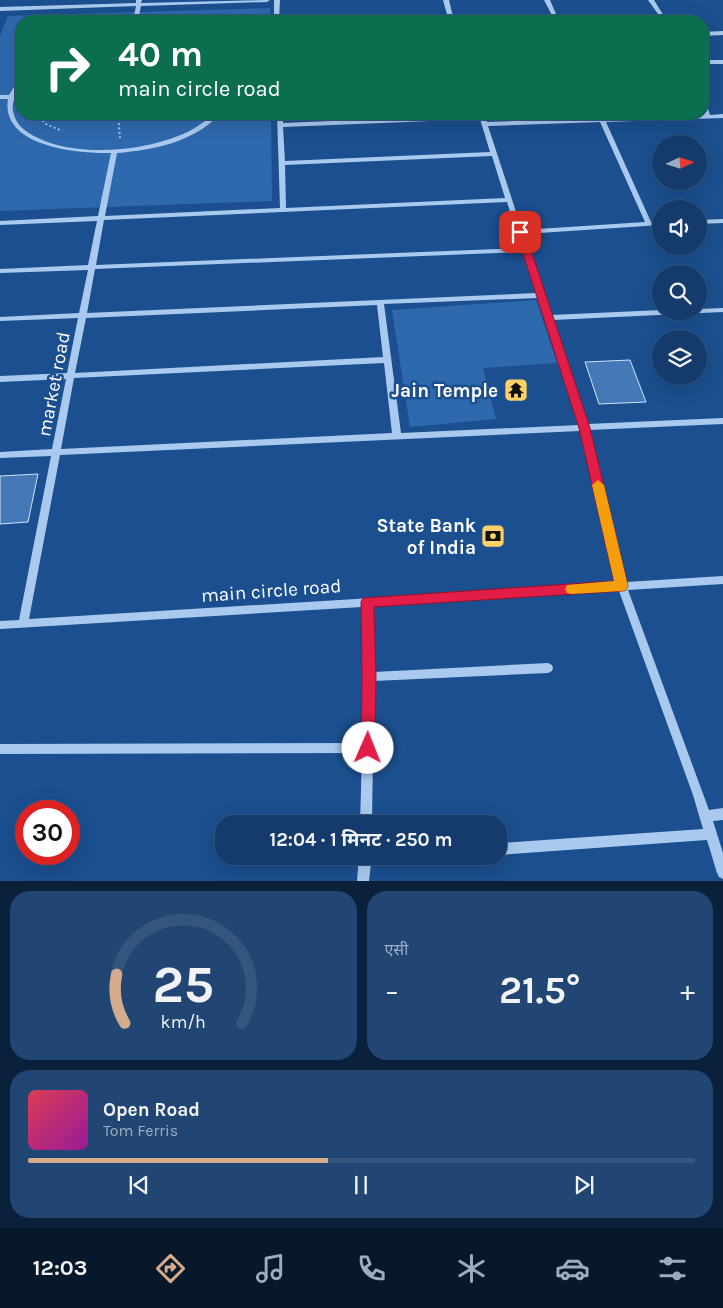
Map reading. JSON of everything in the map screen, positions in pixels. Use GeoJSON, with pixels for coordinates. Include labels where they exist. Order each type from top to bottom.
{"type":"FeatureCollection","features":[{"type":"Feature","properties":{"kind":"street"},"geometry":{"type":"LineString","coordinates":[[0,8],[139,2],[267,0]]}},
{"type":"Feature","properties":{"kind":"street"},"geometry":{"type":"LineString","coordinates":[[277,0],[277,15]]}},
{"type":"Feature","properties":{"kind":"street"},"geometry":{"type":"LineString","coordinates":[[446,0],[450,15]]}},
{"type":"Feature","properties":{"kind":"street"},"geometry":{"type":"LineString","coordinates":[[547,0],[554,15]]}},
{"type":"Feature","properties":{"kind":"street"},"geometry":{"type":"LineString","coordinates":[[651,0],[661,15]]}},
{"type":"Feature","properties":{"kind":"street"},"geometry":{"type":"LineString","coordinates":[[137,15],[139,2]]}},
{"type":"Feature","properties":{"kind":"street"},"geometry":{"type":"LineString","coordinates":[[709,34],[723,33]]}},
{"type":"Feature","properties":{"kind":"street"},"geometry":{"type":"LineString","coordinates":[[709,62],[723,62]]}},
{"type":"Feature","properties":{"kind":"street"},"geometry":{"type":"LineString","coordinates":[[15,90],[10,96],[8,111],[15,125],[31,137],[54,146],[73,150],[118,151],[149,147],[174,140],[196,130],[209,120]]}},
{"type":"Feature","properties":{"kind":"street"},"geometry":{"type":"LineString","coordinates":[[0,97],[10,96]]}},
{"type":"Feature","properties":{"kind":"street"},"geometry":{"type":"LineString","coordinates":[[709,116],[723,116]]}},
{"type":"Feature","properties":{"kind":"street"},"geometry":{"type":"LineString","coordinates":[[281,120],[284,210]]}},
{"type":"Feature","properties":{"kind":"street"},"geometry":{"type":"LineString","coordinates":[[281,125],[425,120]]}},
{"type":"Feature","properties":{"kind":"street"},"geometry":{"type":"LineString","coordinates":[[483,120],[584,428],[622,586],[705,816],[723,873]]}},
{"type":"Feature","properties":{"kind":"street"},"geometry":{"type":"LineString","coordinates":[[602,120],[649,224]]}},
{"type":"Feature","properties":{"kind":"street","name":"market road"},"geometry":{"type":"LineString","coordinates":[[23,623],[92,266],[118,151]]}},
{"type":"Feature","properties":{"kind":"street"},"geometry":{"type":"LineString","coordinates":[[282,163],[494,154]]}},
{"type":"Feature","properties":{"kind":"street"},"geometry":{"type":"LineString","coordinates":[[0,223],[510,200]]}},
{"type":"Feature","properties":{"kind":"street"},"geometry":{"type":"LineString","coordinates":[[707,222],[723,221]]}},
{"type":"Feature","properties":{"kind":"street"},"geometry":{"type":"LineString","coordinates":[[520,232],[652,224]]}},
{"type":"Feature","properties":{"kind":"street"},"geometry":{"type":"LineString","coordinates":[[0,271],[527,250]]}},
{"type":"Feature","properties":{"kind":"street"},"geometry":{"type":"LineString","coordinates":[[0,319],[541,295]]}},
{"type":"Feature","properties":{"kind":"street"},"geometry":{"type":"LineString","coordinates":[[380,302],[397,436]]}},
{"type":"Feature","properties":{"kind":"street"},"geometry":{"type":"LineString","coordinates":[[707,311],[723,310]]}},
{"type":"Feature","properties":{"kind":"street"},"geometry":{"type":"LineString","coordinates":[[549,318],[652,313]]}},
{"type":"Feature","properties":{"kind":"street"},"geometry":{"type":"LineString","coordinates":[[0,379],[386,360]]}},
{"type":"Feature","properties":{"kind":"street"},"geometry":{"type":"LineString","coordinates":[[0,455],[723,420]]}},
{"type":"Feature","properties":{"kind":"street","name":"main circle road"},"geometry":{"type":"LineString","coordinates":[[0,624],[723,580]]}},
{"type":"Feature","properties":{"kind":"street"},"geometry":{"type":"LineString","coordinates":[[366,815],[369,677],[368,602]]}},
{"type":"Feature","properties":{"kind":"street"},"geometry":{"type":"LineString","coordinates":[[369,677],[548,668]]}},
{"type":"Feature","properties":{"kind":"street"},"geometry":{"type":"LineString","coordinates":[[0,749],[368,748]]}},
{"type":"Feature","properties":{"kind":"street"},"geometry":{"type":"LineString","coordinates":[[705,816],[723,814]]}},
{"type":"Feature","properties":{"kind":"street"},"geometry":{"type":"LineString","coordinates":[[507,848],[711,834]]}},
{"type":"Feature","properties":{"kind":"street"},"geometry":{"type":"LineString","coordinates":[[363,880],[364,865]]}},
{"type":"Feature","properties":{"kind":"path"},"geometry":{"type":"LineString","coordinates":[[42,120],[46,124],[69,133]]}},
{"type":"Feature","properties":{"kind":"path"},"geometry":{"type":"LineString","coordinates":[[118,151],[120,137],[119,120]]}},
{"type":"Feature","properties":{"kind":"path"},"geometry":{"type":"LineString","coordinates":[[113,137],[127,136]]}},
{"type":"Feature","properties":{"kind":"shaded area"},"geometry":{"type":"Polygon","coordinates":[[[270,8],[271,15],[41,15],[270,8]]]}},
{"type":"Feature","properties":{"kind":"shaded area"},"geometry":{"type":"Polygon","coordinates":[[[8,16],[15,16],[15,120],[271,120],[272,201],[0,211],[0,36],[8,16]]]}},
{"type":"Feature","properties":{"kind":"shaded area"},"geometry":{"type":"Polygon","coordinates":[[[536,300],[557,363],[483,368],[496,419],[410,427],[392,310],[536,300]]]}},
{"type":"Feature","properties":{"kind":"building"},"geometry":{"type":"Polygon","coordinates":[[[630,360],[646,402],[599,404],[585,362],[630,360]]]}},
{"type":"Feature","properties":{"kind":"building"},"geometry":{"type":"Polygon","coordinates":[[[38,474],[28,522],[0,524],[0,476],[38,474]]]}},
{"type":"Feature","properties":{"kind":"slow traffic"},"geometry":{"type":"LineString","coordinates":[[572,589],[622,586],[598,485]]}},
{"type":"Feature","properties":{"kind":"place","name":"Jain Temple"},"geometry":{"type":"Point","coordinates":[516,390]}},
{"type":"Feature","properties":{"kind":"place","name":"State Bank of India"},"geometry":{"type":"Point","coordinates":[493,536]}},
{"type":"Feature","properties":{"kind":"route"},"geometry":{"type":"LineString","coordinates":[[368,748],[368,602],[622,586],[584,428],[520,232]]}}]}
